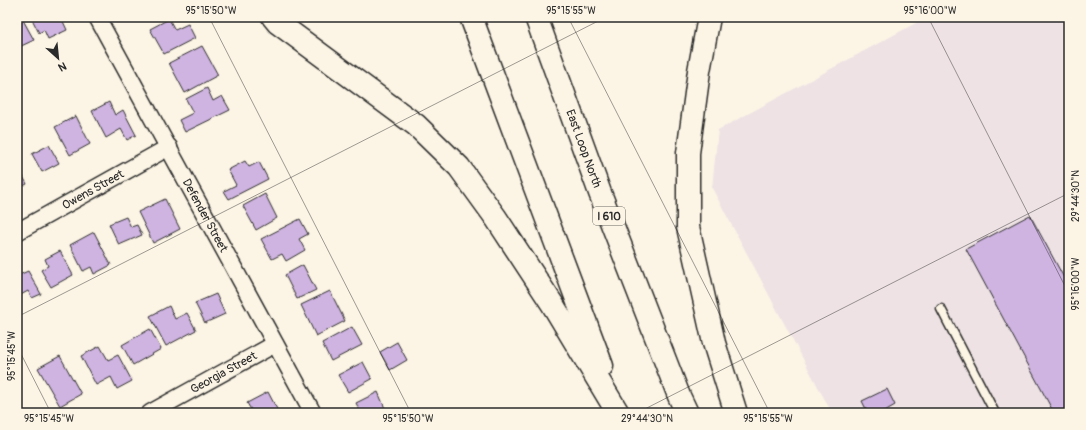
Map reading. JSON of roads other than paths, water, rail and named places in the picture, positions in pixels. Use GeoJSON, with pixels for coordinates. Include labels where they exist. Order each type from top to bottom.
{"type":"FeatureCollection","features":[{"type":"Feature","properties":{"kind":"highway"},"geometry":{"type":"LineString","coordinates":[[273,17],[278,23],[416,125],[459,168],[496,218],[545,293],[618,413]]}},
{"type":"Feature","properties":{"kind":"highway"},"geometry":{"type":"LineString","coordinates":[[471,17],[618,413]]}},
{"type":"Feature","properties":{"kind":"highway","name":"East Loop North"},"geometry":{"type":"LineString","coordinates":[[536,17],[606,208],[687,413]]}},
{"type":"Feature","properties":{"kind":"highway"},"geometry":{"type":"LineString","coordinates":[[709,17],[699,71],[688,153],[688,227],[714,343],[736,413]]}},
{"type":"Feature","properties":{"kind":"street","name":"Defender Street"},"geometry":{"type":"LineString","coordinates":[[97,17],[313,413]]}},
{"type":"Feature","properties":{"kind":"street","name":"Owens Street"},"geometry":{"type":"LineString","coordinates":[[17,232],[169,147]]}},
{"type":"Feature","properties":{"kind":"street","name":"Georgia Street"},"geometry":{"type":"LineString","coordinates":[[150,413],[275,344]]}},
{"type":"Feature","properties":{"kind":"lane"},"geometry":{"type":"LineString","coordinates":[[941,309],[995,413]]}}]}
